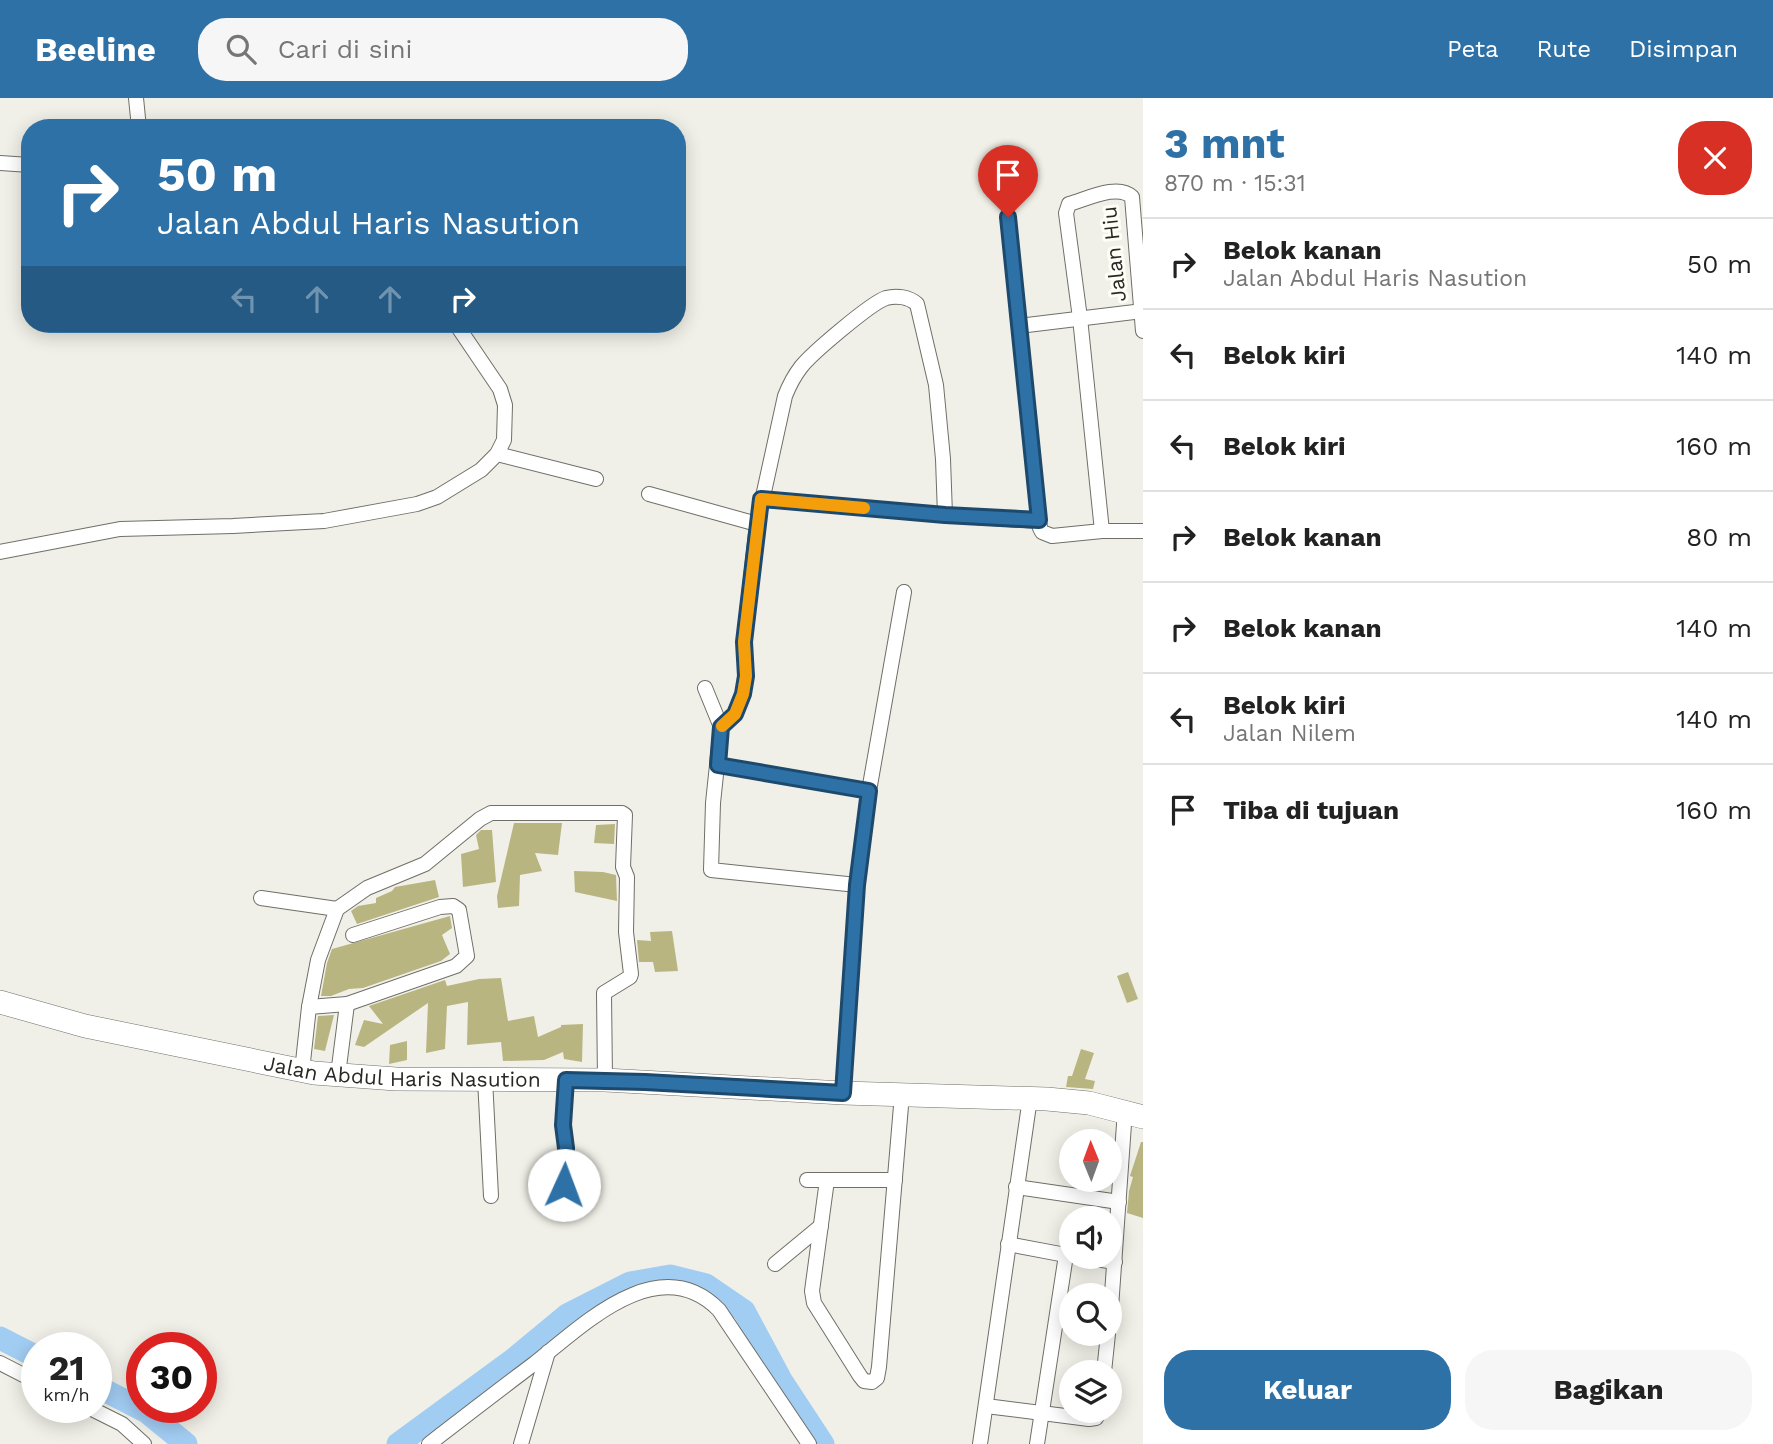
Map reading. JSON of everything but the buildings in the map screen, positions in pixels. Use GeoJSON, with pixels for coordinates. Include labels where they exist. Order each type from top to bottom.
{"type":"FeatureCollection","features":[{"type":"Feature","properties":{"kind":"main road","name":"Jalan Abdul Haris Nasution"},"geometry":{"type":"LineString","coordinates":[[0,1002],[85,1026],[302,1071],[338,1075],[396,1079],[605,1080],[843,1093],[1030,1098],[1081,1102],[1134,1114]]}},
{"type":"Feature","properties":{"kind":"street"},"geometry":{"type":"LineString","coordinates":[[136,98],[138,119]]}},
{"type":"Feature","properties":{"kind":"street"},"geometry":{"type":"LineString","coordinates":[[0,163],[21,164]]}},
{"type":"Feature","properties":{"kind":"street","name":"Jalan Hiu"},"geometry":{"type":"LineString","coordinates":[[1080,318],[1066,213],[1069,204],[1125,191],[1132,197],[1143,331]]}},
{"type":"Feature","properties":{"kind":"street"},"geometry":{"type":"LineString","coordinates":[[1008,217],[1041,530],[1048,535],[1143,531]]}},
{"type":"Feature","properties":{"kind":"street"},"geometry":{"type":"LineString","coordinates":[[721,727],[735,714],[743,694],[746,676],[744,642],[757,524],[785,396],[794,376],[810,357],[879,302],[898,297],[917,304],[923,324],[938,403],[945,515]]}},
{"type":"Feature","properties":{"kind":"street"},"geometry":{"type":"LineString","coordinates":[[1019,326],[1142,311]]}},
{"type":"Feature","properties":{"kind":"street"},"geometry":{"type":"LineString","coordinates":[[1080,318],[1102,531]]}},
{"type":"Feature","properties":{"kind":"street"},"geometry":{"type":"LineString","coordinates":[[0,551],[120,529],[324,521],[417,504],[437,497],[463,482],[498,453],[504,440],[505,405],[500,389],[462,333]]}},
{"type":"Feature","properties":{"kind":"street"},"geometry":{"type":"LineString","coordinates":[[498,453],[596,479]]}},
{"type":"Feature","properties":{"kind":"street"},"geometry":{"type":"LineString","coordinates":[[649,494],[757,524]]}},
{"type":"Feature","properties":{"kind":"street"},"geometry":{"type":"LineString","coordinates":[[761,499],[1039,520]]}},
{"type":"Feature","properties":{"kind":"street"},"geometry":{"type":"LineString","coordinates":[[843,1093],[857,885],[869,791],[904,592]]}},
{"type":"Feature","properties":{"kind":"street"},"geometry":{"type":"LineString","coordinates":[[705,688],[721,727],[713,803],[712,871],[857,885]]}},
{"type":"Feature","properties":{"kind":"street"},"geometry":{"type":"LineString","coordinates":[[718,765],[869,791]]}},
{"type":"Feature","properties":{"kind":"street"},"geometry":{"type":"LineString","coordinates":[[302,1071],[309,1007],[318,960],[337,909],[367,888],[425,864],[480,818],[491,813],[623,813],[623,867],[627,877],[625,932],[631,974],[604,994],[605,1080]]}},
{"type":"Feature","properties":{"kind":"street"},"geometry":{"type":"LineString","coordinates":[[261,898],[337,909]]}},
{"type":"Feature","properties":{"kind":"street"},"geometry":{"type":"LineString","coordinates":[[309,1007],[347,1004],[456,966],[467,956],[459,910],[453,906],[440,907],[352,936]]}},
{"type":"Feature","properties":{"kind":"street"},"geometry":{"type":"LineString","coordinates":[[338,1075],[347,1004]]}},
{"type":"Feature","properties":{"kind":"street"},"geometry":{"type":"LineString","coordinates":[[485,1079],[491,1196]]}},
{"type":"Feature","properties":{"kind":"street"},"geometry":{"type":"LineString","coordinates":[[564,1185],[566,1148],[563,1125],[566,1080]]}},
{"type":"Feature","properties":{"kind":"street"},"geometry":{"type":"LineString","coordinates":[[827,1180],[812,1291],[814,1303],[860,1376],[864,1381],[872,1382],[877,1378],[880,1367],[902,1094]]}},
{"type":"Feature","properties":{"kind":"street"},"geometry":{"type":"LineString","coordinates":[[980,1444],[1030,1098]]}},
{"type":"Feature","properties":{"kind":"street"},"geometry":{"type":"LineString","coordinates":[[1119,1206],[1134,1114]]}},
{"type":"Feature","properties":{"kind":"street"},"geometry":{"type":"LineString","coordinates":[[807,1180],[895,1180]]}},
{"type":"Feature","properties":{"kind":"street"},"geometry":{"type":"LineString","coordinates":[[1016,1187],[1119,1202]]}},
{"type":"Feature","properties":{"kind":"street"},"geometry":{"type":"LineString","coordinates":[[775,1264],[821,1226]]}},
{"type":"Feature","properties":{"kind":"street"},"geometry":{"type":"LineString","coordinates":[[1008,1244],[1059,1254]]}},
{"type":"Feature","properties":{"kind":"street"},"geometry":{"type":"LineString","coordinates":[[1037,1444],[1069,1269]]}},
{"type":"Feature","properties":{"kind":"street"},"geometry":{"type":"LineString","coordinates":[[429,1444],[585,1322],[628,1296],[659,1287],[673,1287],[700,1294],[719,1310],[809,1444]]}},
{"type":"Feature","properties":{"kind":"street"},"geometry":{"type":"LineString","coordinates":[[521,1444],[548,1352]]}},
{"type":"Feature","properties":{"kind":"street"},"geometry":{"type":"LineString","coordinates":[[0,1363],[21,1373]]}},
{"type":"Feature","properties":{"kind":"street"},"geometry":{"type":"LineString","coordinates":[[986,1406],[1059,1414]]}},
{"type":"Feature","properties":{"kind":"street"},"geometry":{"type":"LineString","coordinates":[[112,1419],[122,1424],[144,1444]]}},
{"type":"Feature","properties":{"kind":"waterway"},"geometry":{"type":"LineString","coordinates":[[398,1444],[514,1359],[567,1315],[630,1283],[670,1276],[706,1285],[744,1311],[781,1380],[823,1444]]}},
{"type":"Feature","properties":{"kind":"waterway"},"geometry":{"type":"LineString","coordinates":[[0,1338],[21,1349]]}},
{"type":"Feature","properties":{"kind":"waterway"},"geometry":{"type":"LineString","coordinates":[[112,1394],[147,1412],[186,1444]]}},
{"type":"Feature","properties":{"kind":"slow traffic"},"geometry":{"type":"LineString","coordinates":[[722,726],[735,714],[743,694],[746,676],[744,642],[761,499],[864,508]]}},
{"type":"Feature","properties":{"kind":"route"},"geometry":{"type":"LineString","coordinates":[[564,1185],[566,1148],[563,1125],[566,1080],[843,1093],[857,885],[869,791],[718,765],[721,727],[731,719],[738,708],[746,676],[744,642],[761,499],[1039,520],[1008,217]]}}]}
